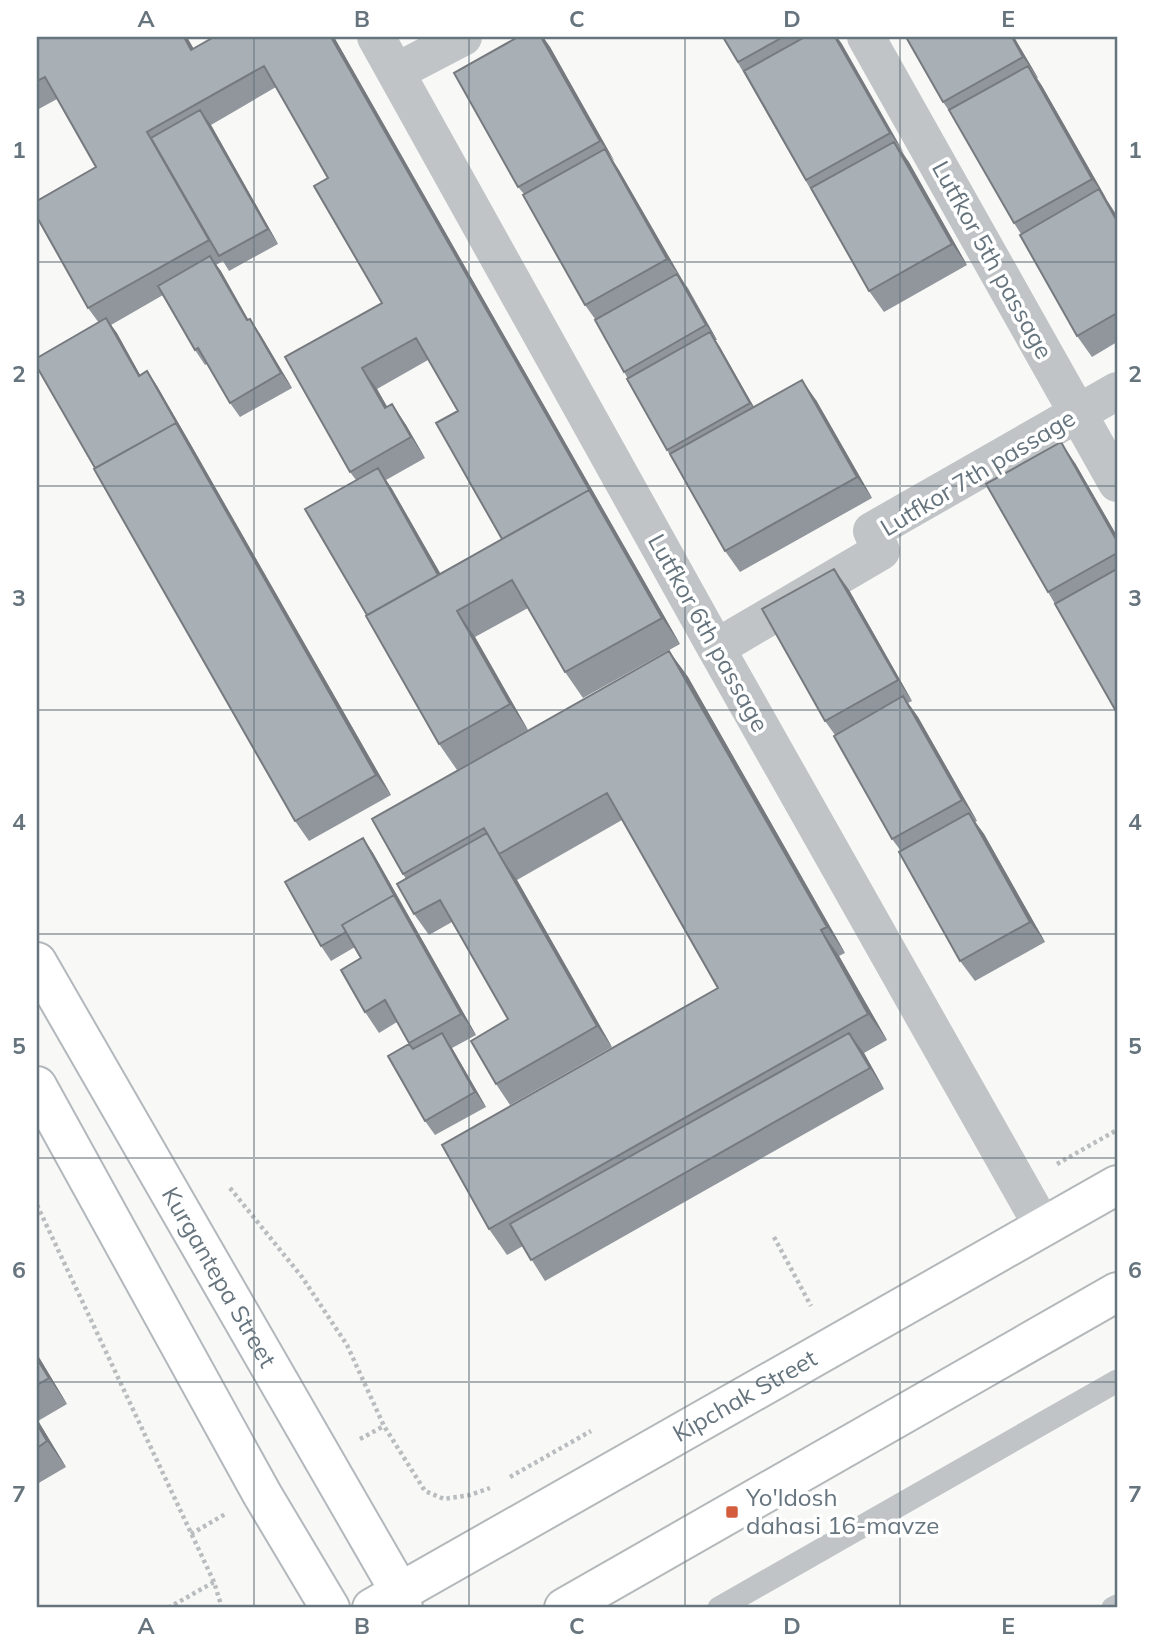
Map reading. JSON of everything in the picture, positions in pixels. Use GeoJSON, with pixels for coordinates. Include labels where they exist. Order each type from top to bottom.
{"type":"FeatureCollection","features":[{"type":"Feature","properties":{"kind":"main road","name":"Kurgantepa Street"},"geometry":{"type":"LineString","coordinates":[[37,962],[318,1447],[392,1603]]}},
{"type":"Feature","properties":{"kind":"main road"},"geometry":{"type":"LineString","coordinates":[[37,1086],[261,1494],[330,1608]]}},
{"type":"Feature","properties":{"kind":"main road","name":"Kipchak Street"},"geometry":{"type":"LineString","coordinates":[[392,1603],[1117,1185]]}},
{"type":"Feature","properties":{"kind":"main road"},"geometry":{"type":"LineString","coordinates":[[564,1608],[1117,1292]]}},
{"type":"Feature","properties":{"kind":"street","name":"Lutfkor 6th passage"},"geometry":{"type":"LineString","coordinates":[[376,37],[716,648],[1043,1227]]}},
{"type":"Feature","properties":{"kind":"street"},"geometry":{"type":"LineString","coordinates":[[396,72],[463,37]]}},
{"type":"Feature","properties":{"kind":"street","name":"Lutfkor 5th passage"},"geometry":{"type":"LineString","coordinates":[[866,37],[1117,483]]}},
{"type":"Feature","properties":{"kind":"street","name":"Lutfkor 7th passage"},"geometry":{"type":"LineString","coordinates":[[716,648],[881,551],[872,531],[1117,391]]}},
{"type":"Feature","properties":{"kind":"lane"},"geometry":{"type":"LineString","coordinates":[[719,1608],[1117,1381]]}},
{"type":"Feature","properties":{"kind":"lane"},"geometry":{"type":"LineString","coordinates":[[1113,1608],[1117,1606]]}},
{"type":"Feature","properties":{"kind":"path"},"geometry":{"type":"LineString","coordinates":[[1020,1187],[1117,1130]]}},
{"type":"Feature","properties":{"kind":"path"},"geometry":{"type":"LineString","coordinates":[[230,1188],[302,1277],[346,1345],[384,1426],[425,1491],[444,1499],[471,1495],[498,1484]]}},
{"type":"Feature","properties":{"kind":"path"},"geometry":{"type":"LineString","coordinates":[[37,1205],[214,1582],[222,1608]]}},
{"type":"Feature","properties":{"kind":"path"},"geometry":{"type":"LineString","coordinates":[[774,1237],[811,1306]]}},
{"type":"Feature","properties":{"kind":"path"},"geometry":{"type":"LineString","coordinates":[[799,1313],[823,1300]]}},
{"type":"Feature","properties":{"kind":"path"},"geometry":{"type":"LineString","coordinates":[[356,1441],[384,1426]]}},
{"type":"Feature","properties":{"kind":"path"},"geometry":{"type":"LineString","coordinates":[[508,1478],[598,1426]]}},
{"type":"Feature","properties":{"kind":"path"},"geometry":{"type":"LineString","coordinates":[[191,1534],[230,1511]]}},
{"type":"Feature","properties":{"kind":"path"},"geometry":{"type":"LineString","coordinates":[[168,1608],[214,1582]]}},
{"type":"Feature","properties":{"kind":"building"},"geometry":{"type":"Polygon","coordinates":[[[38,37],[184,37],[191,50],[214,37],[331,37],[592,495],[589,490],[502,539],[436,423],[458,411],[416,338],[362,368],[385,408],[392,404],[411,437],[350,472],[285,357],[382,303],[314,186],[328,178],[264,66],[147,132],[209,240],[88,308],[37,217],[37,201],[96,167],[45,77],[37,81],[38,37]]]}},
{"type":"Feature","properties":{"kind":"building"},"geometry":{"type":"Polygon","coordinates":[[[518,37],[541,37],[600,141],[518,187],[454,73],[518,37]]]}},
{"type":"Feature","properties":{"kind":"building"},"geometry":{"type":"Polygon","coordinates":[[[723,37],[783,37],[738,62],[723,37]]]}},
{"type":"Feature","properties":{"kind":"building"},"geometry":{"type":"Polygon","coordinates":[[[805,37],[835,37],[890,133],[806,180],[744,71],[805,37]]]}},
{"type":"Feature","properties":{"kind":"building"},"geometry":{"type":"Polygon","coordinates":[[[906,37],[1012,37],[1023,57],[943,102],[906,37]]]}},
{"type":"Feature","properties":{"kind":"building"},"geometry":{"type":"Polygon","coordinates":[[[1028,66],[1092,179],[1014,223],[949,110],[1028,66]]]}},
{"type":"Feature","properties":{"kind":"building"},"geometry":{"type":"Polygon","coordinates":[[[200,110],[268,229],[219,256],[151,138],[200,110]]]}},
{"type":"Feature","properties":{"kind":"building"},"geometry":{"type":"Polygon","coordinates":[[[894,142],[952,244],[869,291],[811,188],[894,142]]]}},
{"type":"Feature","properties":{"kind":"building"},"geometry":{"type":"Polygon","coordinates":[[[605,149],[667,259],[585,305],[523,195],[605,149]]]}},
{"type":"Feature","properties":{"kind":"building"},"geometry":{"type":"Polygon","coordinates":[[[1099,189],[1117,221],[1117,313],[1077,336],[1020,235],[1099,189]]]}},
{"type":"Feature","properties":{"kind":"building"},"geometry":{"type":"Polygon","coordinates":[[[210,256],[281,373],[230,403],[158,286],[210,256]]]}},
{"type":"Feature","properties":{"kind":"building"},"geometry":{"type":"Polygon","coordinates":[[[677,274],[706,325],[624,372],[595,320],[677,274]]]}},
{"type":"Feature","properties":{"kind":"building"},"geometry":{"type":"Polygon","coordinates":[[[106,318],[139,376],[147,371],[180,429],[176,423],[95,468],[37,367],[37,358],[106,318]]]}},
{"type":"Feature","properties":{"kind":"building"},"geometry":{"type":"Polygon","coordinates":[[[710,332],[750,403],[667,450],[627,379],[710,332]]]}},
{"type":"Feature","properties":{"kind":"building"},"geometry":{"type":"Polygon","coordinates":[[[802,380],[857,477],[725,551],[670,454],[802,380]]]}},
{"type":"Feature","properties":{"kind":"building"},"geometry":{"type":"Polygon","coordinates":[[[176,423],[376,775],[295,821],[94,469],[176,423]]]}},
{"type":"Feature","properties":{"kind":"building"},"geometry":{"type":"Polygon","coordinates":[[[1061,442],[1117,541],[1117,553],[1048,592],[986,484],[1061,442]]]}},
{"type":"Feature","properties":{"kind":"building"},"geometry":{"type":"Polygon","coordinates":[[[378,468],[438,575],[367,615],[305,509],[378,468]]]}},
{"type":"Feature","properties":{"kind":"building"},"geometry":{"type":"Polygon","coordinates":[[[589,490],[662,618],[565,672],[512,580],[457,611],[510,704],[439,744],[366,616],[589,490]]]}},
{"type":"Feature","properties":{"kind":"building"},"geometry":{"type":"Polygon","coordinates":[[[834,569],[898,680],[825,721],[762,609],[834,569]]]}},
{"type":"Feature","properties":{"kind":"building"},"geometry":{"type":"Polygon","coordinates":[[[1117,569],[1117,713],[1055,604],[1117,569]]]}},
{"type":"Feature","properties":{"kind":"building"},"geometry":{"type":"Polygon","coordinates":[[[669,651],[827,927],[821,930],[868,1014],[489,1229],[442,1145],[718,988],[607,793],[499,854],[484,828],[403,874],[372,819],[669,651]]]}},
{"type":"Feature","properties":{"kind":"building"},"geometry":{"type":"Polygon","coordinates":[[[903,696],[962,800],[892,839],[834,736],[903,696]]]}},
{"type":"Feature","properties":{"kind":"building"},"geometry":{"type":"Polygon","coordinates":[[[969,813],[1030,922],[960,961],[899,852],[969,813]]]}},
{"type":"Feature","properties":{"kind":"building"},"geometry":{"type":"Polygon","coordinates":[[[487,833],[597,1026],[496,1084],[471,1041],[508,1019],[440,900],[414,914],[397,884],[487,833]]]}},
{"type":"Feature","properties":{"kind":"building"},"geometry":{"type":"Polygon","coordinates":[[[363,838],[398,902],[394,895],[342,925],[346,932],[321,946],[285,882],[363,838]]]}},
{"type":"Feature","properties":{"kind":"building"},"geometry":{"type":"Polygon","coordinates":[[[394,895],[461,1014],[409,1043],[385,1000],[365,1012],[341,970],[361,958],[342,925],[394,895]]]}},
{"type":"Feature","properties":{"kind":"building"},"geometry":{"type":"Polygon","coordinates":[[[442,1033],[475,1092],[425,1121],[388,1056],[409,1044],[413,1049],[442,1033]]]}},
{"type":"Feature","properties":{"kind":"building"},"geometry":{"type":"Polygon","coordinates":[[[849,1033],[870,1068],[531,1260],[510,1224],[849,1033]]]}},
{"type":"Feature","properties":{"kind":"building"},"geometry":{"type":"Polygon","coordinates":[[[37,1359],[49,1378],[37,1385],[37,1359]]]}},
{"type":"Feature","properties":{"kind":"building"},"geometry":{"type":"Polygon","coordinates":[[[37,1424],[47,1441],[37,1448],[37,1424]]]}},
{"type":"Feature","properties":{"kind":"place","name":"Yo'ldosh dahasi 16-mavze"},"geometry":{"type":"Point","coordinates":[732,1512]}}]}
